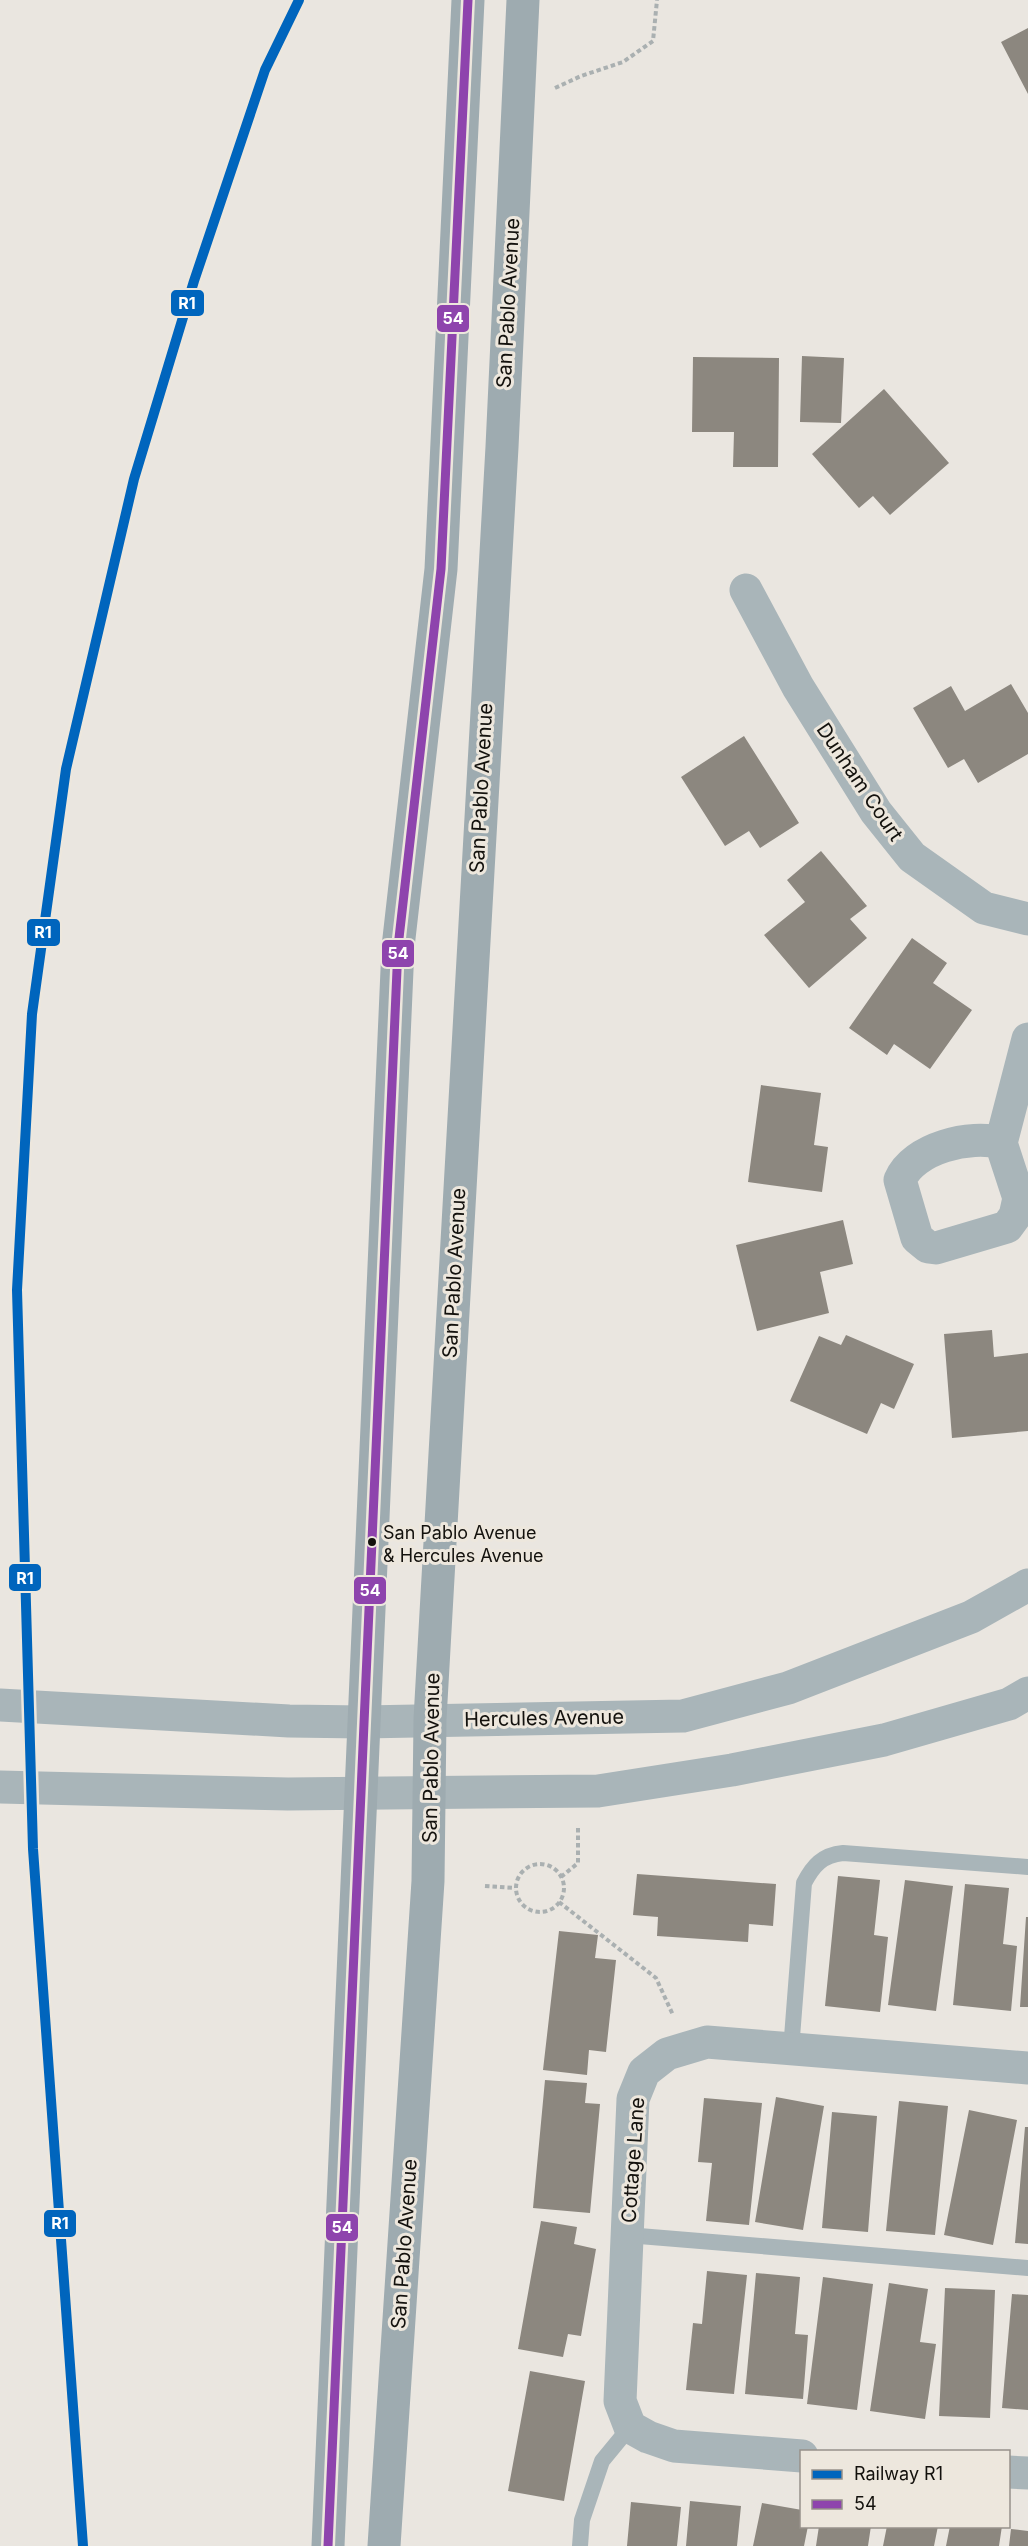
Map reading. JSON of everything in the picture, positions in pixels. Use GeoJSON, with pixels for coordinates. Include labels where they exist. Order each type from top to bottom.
{"type":"FeatureCollection","features":[{"type":"Feature","properties":{"kind":"main road"},"geometry":{"type":"LineString","coordinates":[[328,2546],[363,1794],[363,1722],[398,946],[441,569],[468,0]]}},
{"type":"Feature","properties":{"kind":"main road","name":"San Pablo Avenue"},"geometry":{"type":"LineString","coordinates":[[384,2546],[428,1881],[430,1719],[501,458],[523,0]]}},
{"type":"Feature","properties":{"kind":"street","name":"Dunham Court"},"geometry":{"type":"LineString","coordinates":[[747,590],[798,687],[876,812],[912,857],[984,908],[1028,919]]}},
{"type":"Feature","properties":{"kind":"street"},"geometry":{"type":"LineString","coordinates":[[1001,1143],[1028,1039]]}},
{"type":"Feature","properties":{"kind":"street","name":"Hercules Avenue"},"geometry":{"type":"LineString","coordinates":[[0,1706],[289,1721],[363,1722],[683,1716],[788,1688],[971,1617],[1028,1585]]}},
{"type":"Feature","properties":{"kind":"street"},"geometry":{"type":"LineString","coordinates":[[0,1787],[288,1794],[598,1791],[732,1770],[884,1740],[1009,1704],[1028,1693]]}},
{"type":"Feature","properties":{"kind":"street","name":"Cottage Lane"},"geometry":{"type":"LineString","coordinates":[[630,2427],[620,2401],[633,2099],[644,2072],[667,2054],[708,2042],[1028,2067]]}},
{"type":"Feature","properties":{"kind":"street"},"geometry":{"type":"LineString","coordinates":[[630,2427],[674,2446],[800,2456]]}},
{"type":"Feature","properties":{"kind":"street"},"geometry":{"type":"LineString","coordinates":[[1010,2472],[1028,2473]]}},
{"type":"Feature","properties":{"kind":"lane"},"geometry":{"type":"LineString","coordinates":[[791,2050],[804,1883],[814,1865],[823,1858],[843,1853],[1028,1866]]}},
{"type":"Feature","properties":{"kind":"lane"},"geometry":{"type":"LineString","coordinates":[[627,2235],[1028,2268]]}},
{"type":"Feature","properties":{"kind":"lane"},"geometry":{"type":"LineString","coordinates":[[580,2546],[582,2520],[602,2461],[630,2427]]}},
{"type":"Feature","properties":{"kind":"path"},"geometry":{"type":"LineString","coordinates":[[518,102],[634,56],[653,41],[657,0]]}},
{"type":"Feature","properties":{"kind":"path"},"geometry":{"type":"LineString","coordinates":[[561,1877],[578,1863],[578,1823]]}},
{"type":"Feature","properties":{"kind":"path"},"geometry":{"type":"LineString","coordinates":[[541,1864],[549,1866],[561,1877],[564,1885],[559,1902],[546,1912],[538,1913],[522,1905],[515,1888],[523,1871],[533,1865],[541,1864]]}},
{"type":"Feature","properties":{"kind":"path"},"geometry":{"type":"LineString","coordinates":[[485,1886],[515,1888]]}},
{"type":"Feature","properties":{"kind":"path"},"geometry":{"type":"LineString","coordinates":[[559,1902],[656,1978],[688,2048]]}},
{"type":"Feature","properties":{"kind":"building"},"geometry":{"type":"Polygon","coordinates":[[[1028,28],[1028,94],[1001,42],[1028,28]]]}},
{"type":"Feature","properties":{"kind":"building"},"geometry":{"type":"Polygon","coordinates":[[[802,356],[844,358],[841,423],[800,422],[802,356]]]}},
{"type":"Feature","properties":{"kind":"building"},"geometry":{"type":"Polygon","coordinates":[[[693,357],[779,358],[778,467],[733,467],[734,432],[692,432],[693,357]]]}},
{"type":"Feature","properties":{"kind":"building"},"geometry":{"type":"Polygon","coordinates":[[[884,389],[949,463],[890,515],[873,496],[859,508],[812,454],[884,389]]]}},
{"type":"Feature","properties":{"kind":"building"},"geometry":{"type":"Polygon","coordinates":[[[1011,684],[1028,713],[1028,754],[978,783],[964,759],[948,768],[913,708],[951,686],[965,711],[1011,684]]]}},
{"type":"Feature","properties":{"kind":"building"},"geometry":{"type":"Polygon","coordinates":[[[744,736],[799,823],[760,848],[749,831],[725,846],[681,777],[744,736]]]}},
{"type":"Feature","properties":{"kind":"building"},"geometry":{"type":"Polygon","coordinates":[[[821,851],[867,906],[850,919],[867,938],[809,988],[764,935],[805,902],[787,880],[821,851]]]}},
{"type":"Feature","properties":{"kind":"building"},"geometry":{"type":"Polygon","coordinates":[[[912,938],[947,963],[933,983],[972,1010],[930,1069],[894,1044],[887,1055],[849,1028],[912,938]]]}},
{"type":"Feature","properties":{"kind":"building"},"geometry":{"type":"Polygon","coordinates":[[[761,1085],[821,1093],[814,1145],[828,1147],[822,1192],[748,1182],[761,1085]]]}},
{"type":"Feature","properties":{"kind":"building"},"geometry":{"type":"Polygon","coordinates":[[[843,1220],[853,1264],[820,1272],[829,1313],[757,1331],[736,1245],[843,1220]]]}},
{"type":"Feature","properties":{"kind":"building"},"geometry":{"type":"Polygon","coordinates":[[[992,1330],[994,1357],[1028,1353],[1028,1431],[952,1438],[944,1334],[992,1330]]]}},
{"type":"Feature","properties":{"kind":"building"},"geometry":{"type":"Polygon","coordinates":[[[846,1335],[914,1364],[894,1409],[881,1403],[867,1434],[790,1401],[819,1336],[841,1345],[846,1335]]]}},
{"type":"Feature","properties":{"kind":"building"},"geometry":{"type":"Polygon","coordinates":[[[637,1874],[776,1884],[773,1926],[749,1924],[748,1942],[657,1936],[658,1917],[633,1915],[637,1874]]]}},
{"type":"Feature","properties":{"kind":"building"},"geometry":{"type":"Polygon","coordinates":[[[838,1876],[880,1880],[874,1935],[888,1937],[880,2012],[825,2006],[838,1876]]]}},
{"type":"Feature","properties":{"kind":"building"},"geometry":{"type":"Polygon","coordinates":[[[905,1880],[953,1886],[936,2011],[888,2005],[905,1880]]]}},
{"type":"Feature","properties":{"kind":"building"},"geometry":{"type":"Polygon","coordinates":[[[965,1884],[1009,1888],[1003,1944],[1017,1946],[1011,2011],[953,2005],[965,1884]]]}},
{"type":"Feature","properties":{"kind":"building"},"geometry":{"type":"Polygon","coordinates":[[[1026,1917],[1028,1917],[1028,2007],[1020,2007],[1026,1917]]]}},
{"type":"Feature","properties":{"kind":"building"},"geometry":{"type":"Polygon","coordinates":[[[559,1931],[598,1935],[595,1958],[616,1960],[606,2052],[589,2050],[587,2075],[543,2070],[559,1931]]]}},
{"type":"Feature","properties":{"kind":"building"},"geometry":{"type":"Polygon","coordinates":[[[545,2080],[587,2083],[585,2103],[600,2104],[590,2213],[533,2208],[545,2080]]]}},
{"type":"Feature","properties":{"kind":"building"},"geometry":{"type":"Polygon","coordinates":[[[776,2097],[824,2106],[803,2230],[755,2222],[776,2097]]]}},
{"type":"Feature","properties":{"kind":"building"},"geometry":{"type":"Polygon","coordinates":[[[704,2098],[762,2103],[749,2225],[706,2221],[712,2163],[698,2162],[704,2098]]]}},
{"type":"Feature","properties":{"kind":"building"},"geometry":{"type":"Polygon","coordinates":[[[899,2101],[948,2106],[935,2235],[886,2231],[899,2101]]]}},
{"type":"Feature","properties":{"kind":"building"},"geometry":{"type":"Polygon","coordinates":[[[969,2110],[1017,2120],[993,2245],[944,2235],[969,2110]]]}},
{"type":"Feature","properties":{"kind":"building"},"geometry":{"type":"Polygon","coordinates":[[[832,2112],[877,2116],[868,2232],[822,2228],[832,2112]]]}},
{"type":"Feature","properties":{"kind":"building"},"geometry":{"type":"Polygon","coordinates":[[[1025,2127],[1028,2127],[1028,2244],[1015,2243],[1025,2127]]]}},
{"type":"Feature","properties":{"kind":"building"},"geometry":{"type":"Polygon","coordinates":[[[541,2221],[577,2227],[574,2244],[596,2249],[581,2336],[568,2334],[563,2357],[518,2349],[541,2221]]]}},
{"type":"Feature","properties":{"kind":"building"},"geometry":{"type":"Polygon","coordinates":[[[707,2271],[747,2275],[734,2394],[686,2390],[693,2323],[702,2324],[707,2271]]]}},
{"type":"Feature","properties":{"kind":"building"},"geometry":{"type":"Polygon","coordinates":[[[756,2273],[800,2277],[795,2334],[808,2335],[803,2399],[745,2394],[756,2273]]]}},
{"type":"Feature","properties":{"kind":"building"},"geometry":{"type":"Polygon","coordinates":[[[823,2277],[873,2284],[857,2410],[807,2404],[823,2277]]]}},
{"type":"Feature","properties":{"kind":"building"},"geometry":{"type":"Polygon","coordinates":[[[889,2283],[928,2289],[920,2342],[936,2344],[925,2419],[870,2411],[889,2283]]]}},
{"type":"Feature","properties":{"kind":"building"},"geometry":{"type":"Polygon","coordinates":[[[945,2288],[995,2290],[990,2418],[939,2416],[945,2288]]]}},
{"type":"Feature","properties":{"kind":"building"},"geometry":{"type":"Polygon","coordinates":[[[1012,2294],[1028,2295],[1028,2410],[1002,2408],[1012,2294]]]}},
{"type":"Feature","properties":{"kind":"building"},"geometry":{"type":"Polygon","coordinates":[[[530,2371],[585,2381],[564,2501],[508,2491],[530,2371]]]}},
{"type":"Feature","properties":{"kind":"building"},"geometry":{"type":"Polygon","coordinates":[[[690,2501],[741,2506],[737,2546],[686,2546],[690,2501]]]}},
{"type":"Feature","properties":{"kind":"building"},"geometry":{"type":"Polygon","coordinates":[[[631,2502],[681,2507],[677,2546],[627,2546],[631,2502]]]}},
{"type":"Feature","properties":{"kind":"building"},"geometry":{"type":"Polygon","coordinates":[[[762,2503],[800,2510],[800,2528],[808,2528],[804,2546],[753,2546],[762,2503]]]}},
{"type":"Feature","properties":{"kind":"building"},"geometry":{"type":"Polygon","coordinates":[[[819,2528],[871,2528],[868,2546],[816,2546],[819,2528]]]}},
{"type":"Feature","properties":{"kind":"building"},"geometry":{"type":"Polygon","coordinates":[[[887,2528],[938,2528],[934,2546],[883,2546],[887,2528]]]}},
{"type":"Feature","properties":{"kind":"building"},"geometry":{"type":"Polygon","coordinates":[[[950,2528],[1002,2528],[999,2546],[946,2546],[950,2528]]]}},
{"type":"Feature","properties":{"kind":"building"},"geometry":{"type":"Polygon","coordinates":[[[1011,2529],[1028,2531],[1028,2546],[1009,2546],[1011,2529]]]}},
{"type":"Feature","properties":{"kind":"rail line","name":"R1"},"geometry":{"type":"LineString","coordinates":[[83,2546],[33,1849],[17,1290],[32,1014],[66,769],[134,479],[194,281],[265,70],[299,0]]}},
{"type":"Feature","properties":{"kind":"transit line","name":"54"},"geometry":{"type":"LineString","coordinates":[[328,2546],[398,947],[441,569],[468,0]]}},
{"type":"Feature","properties":{"kind":"place","name":"San Pablo Avenue & Hercules Avenue"},"geometry":{"type":"Point","coordinates":[372,1542]}}]}
